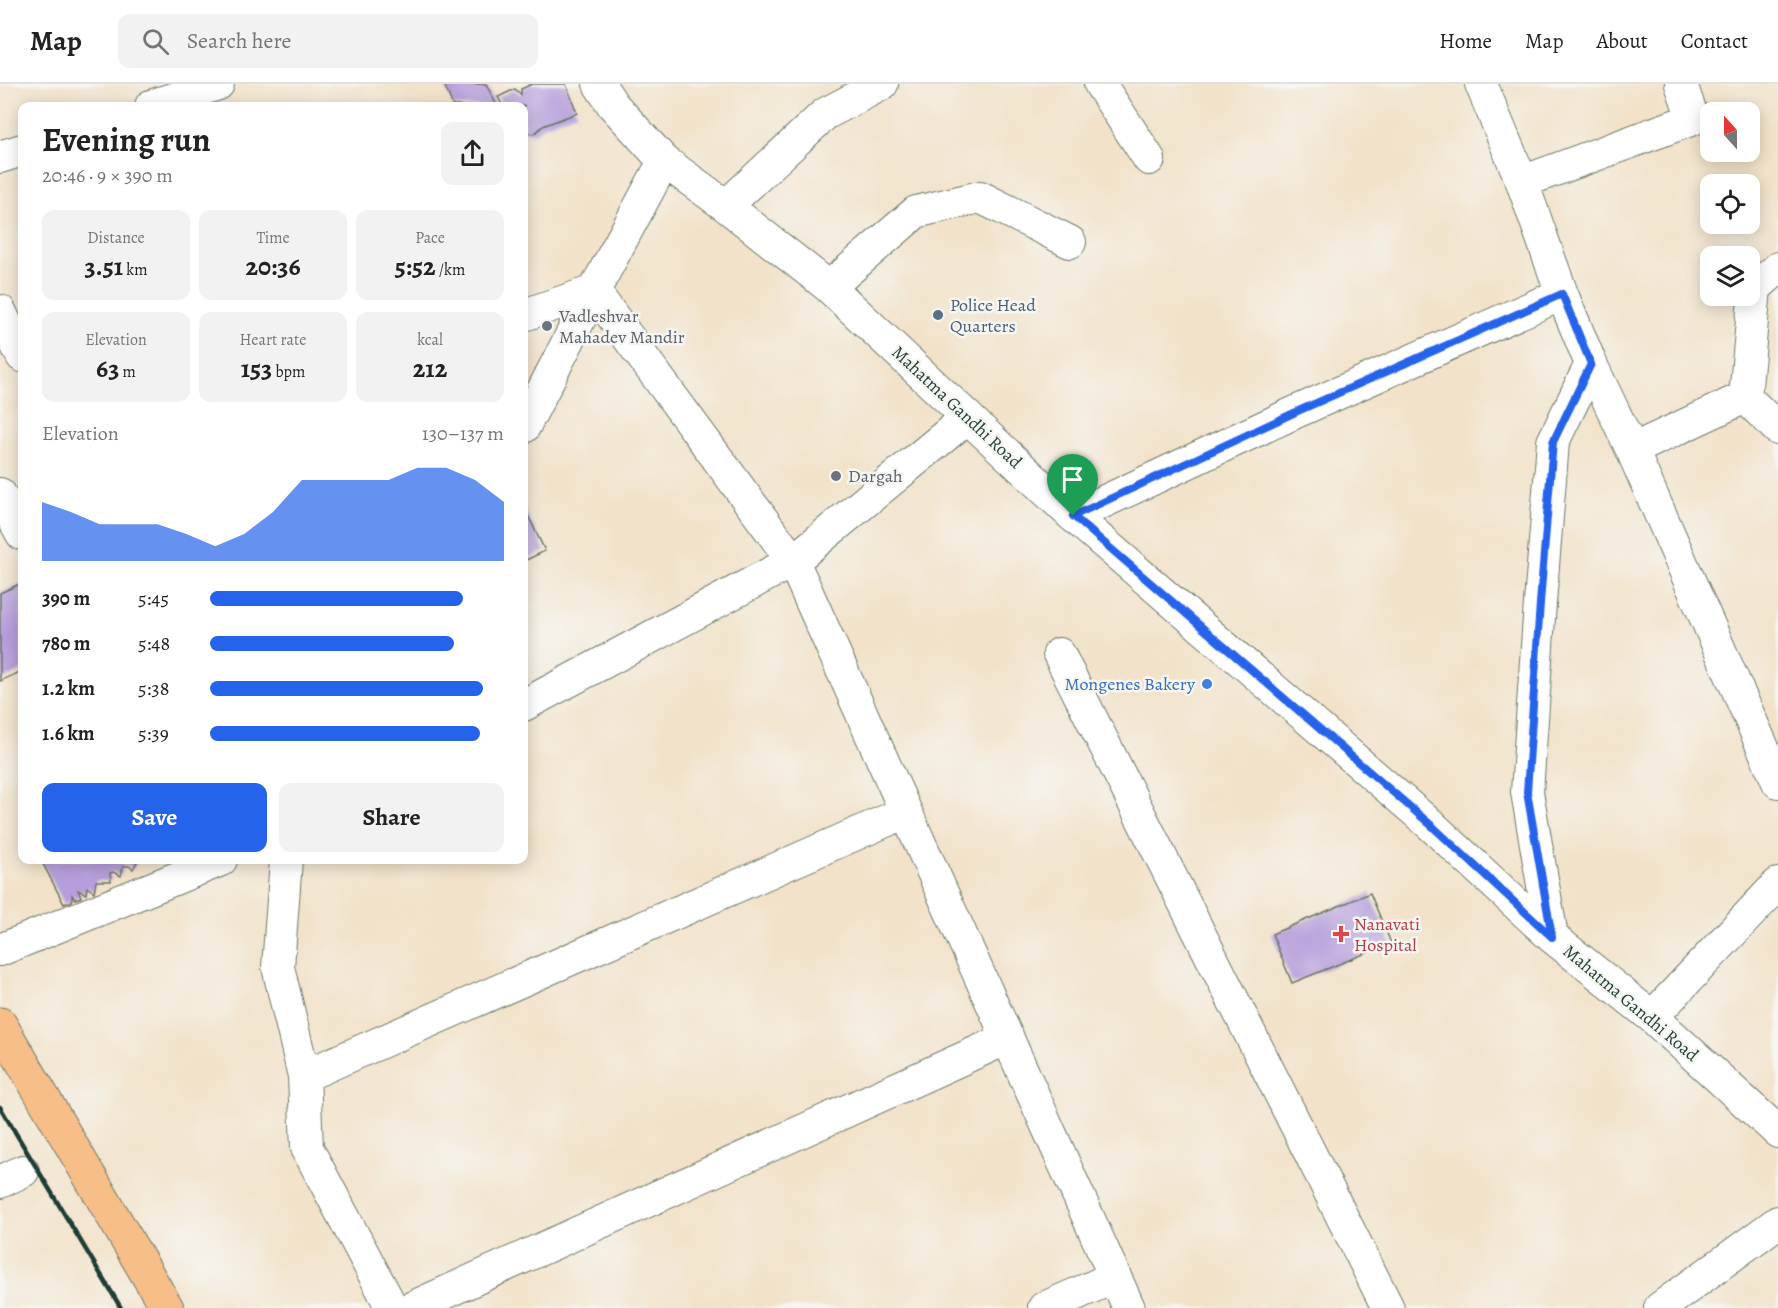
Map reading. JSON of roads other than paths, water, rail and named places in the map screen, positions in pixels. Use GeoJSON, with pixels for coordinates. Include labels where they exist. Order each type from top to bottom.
{"type":"FeatureCollection","features":[{"type":"Feature","properties":{"kind":"main road"},"geometry":{"type":"LineString","coordinates":[[0,1024],[167,1308]]}},
{"type":"Feature","properties":{"kind":"street"},"geometry":{"type":"LineString","coordinates":[[163,102],[218,84]]}},
{"type":"Feature","properties":{"kind":"street"},"geometry":{"type":"LineString","coordinates":[[726,206],[825,114],[882,84]]}},
{"type":"Feature","properties":{"kind":"street"},"geometry":{"type":"LineString","coordinates":[[1100,84],[1149,159]]}},
{"type":"Feature","properties":{"kind":"street"},"geometry":{"type":"LineString","coordinates":[[1481,84],[1522,182],[1562,294],[1591,364],[1632,450],[1778,782]]}},
{"type":"Feature","properties":{"kind":"street"},"geometry":{"type":"LineString","coordinates":[[1522,182],[1693,119],[1681,84]]}},
{"type":"Feature","properties":{"kind":"street","name":"Mahatma Gandhi Road"},"geometry":{"type":"LineString","coordinates":[[611,91],[664,161],[726,206],[829,287],[1073,516],[1431,825],[1552,937],[1652,1017],[1778,1132]]}},
{"type":"Feature","properties":{"kind":"street"},"geometry":{"type":"LineString","coordinates":[[0,157],[18,151]]}},
{"type":"Feature","properties":{"kind":"street"},"geometry":{"type":"LineString","coordinates":[[528,419],[664,161]]}},
{"type":"Feature","properties":{"kind":"street"},"geometry":{"type":"LineString","coordinates":[[829,287],[916,212],[980,197],[1070,242]]}},
{"type":"Feature","properties":{"kind":"street"},"geometry":{"type":"LineString","coordinates":[[1745,397],[1755,288],[1778,268]]}},
{"type":"Feature","properties":{"kind":"street"},"geometry":{"type":"LineString","coordinates":[[528,314],[594,291]]}},
{"type":"Feature","properties":{"kind":"street"},"geometry":{"type":"LineString","coordinates":[[594,291],[793,561],[1129,1308]]}},
{"type":"Feature","properties":{"kind":"street"},"geometry":{"type":"LineString","coordinates":[[1073,516],[1298,411],[1562,294]]}},
{"type":"Feature","properties":{"kind":"street"},"geometry":{"type":"LineString","coordinates":[[0,311],[18,348]]}},
{"type":"Feature","properties":{"kind":"street"},"geometry":{"type":"LineString","coordinates":[[1552,937],[1527,792],[1553,442],[1591,364]]}},
{"type":"Feature","properties":{"kind":"street"},"geometry":{"type":"LineString","coordinates":[[1745,397],[1778,429]]}},
{"type":"Feature","properties":{"kind":"street"},"geometry":{"type":"LineString","coordinates":[[1632,450],[1745,397]]}},
{"type":"Feature","properties":{"kind":"street"},"geometry":{"type":"LineString","coordinates":[[528,703],[793,561],[968,417]]}},
{"type":"Feature","properties":{"kind":"street"},"geometry":{"type":"LineString","coordinates":[[0,494],[18,527]]}},
{"type":"Feature","properties":{"kind":"street"},"geometry":{"type":"LineString","coordinates":[[1059,654],[1388,1308]]}},
{"type":"Feature","properties":{"kind":"street"},"geometry":{"type":"LineString","coordinates":[[304,1076],[906,812]]}},
{"type":"Feature","properties":{"kind":"street"},"geometry":{"type":"LineString","coordinates":[[0,950],[211,864]]}},
{"type":"Feature","properties":{"kind":"street"},"geometry":{"type":"LineString","coordinates":[[286,864],[279,967],[304,1076],[307,1148],[392,1308]]}},
{"type":"Feature","properties":{"kind":"street"},"geometry":{"type":"LineString","coordinates":[[1652,1017],[1778,884]]}},
{"type":"Feature","properties":{"kind":"street"},"geometry":{"type":"LineString","coordinates":[[411,1308],[1008,1038]]}},
{"type":"Feature","properties":{"kind":"street"},"geometry":{"type":"LineString","coordinates":[[1660,1308],[1778,1222]]}},
{"type":"Feature","properties":{"kind":"street"},"geometry":{"type":"LineString","coordinates":[[1044,1308],[1115,1277]]}},
{"type":"Feature","properties":{"kind":"railway"},"geometry":{"type":"LineString","coordinates":[[0,1107],[121,1308]]}},
{"type":"Feature","properties":{"kind":"place","name":"Police Head Quarters"},"geometry":{"type":"Point","coordinates":[938,315]}},
{"type":"Feature","properties":{"kind":"place","name":"Vadleshvar Mahadev Mandir"},"geometry":{"type":"Point","coordinates":[547,326]}},
{"type":"Feature","properties":{"kind":"place","name":"Dargah"},"geometry":{"type":"Point","coordinates":[836,476]}},
{"type":"Feature","properties":{"kind":"place","name":"Mongenes Bakery"},"geometry":{"type":"Point","coordinates":[1207,684]}},
{"type":"Feature","properties":{"kind":"place","name":"Nanavati Hospital"},"geometry":{"type":"Point","coordinates":[1341,934]}}]}
